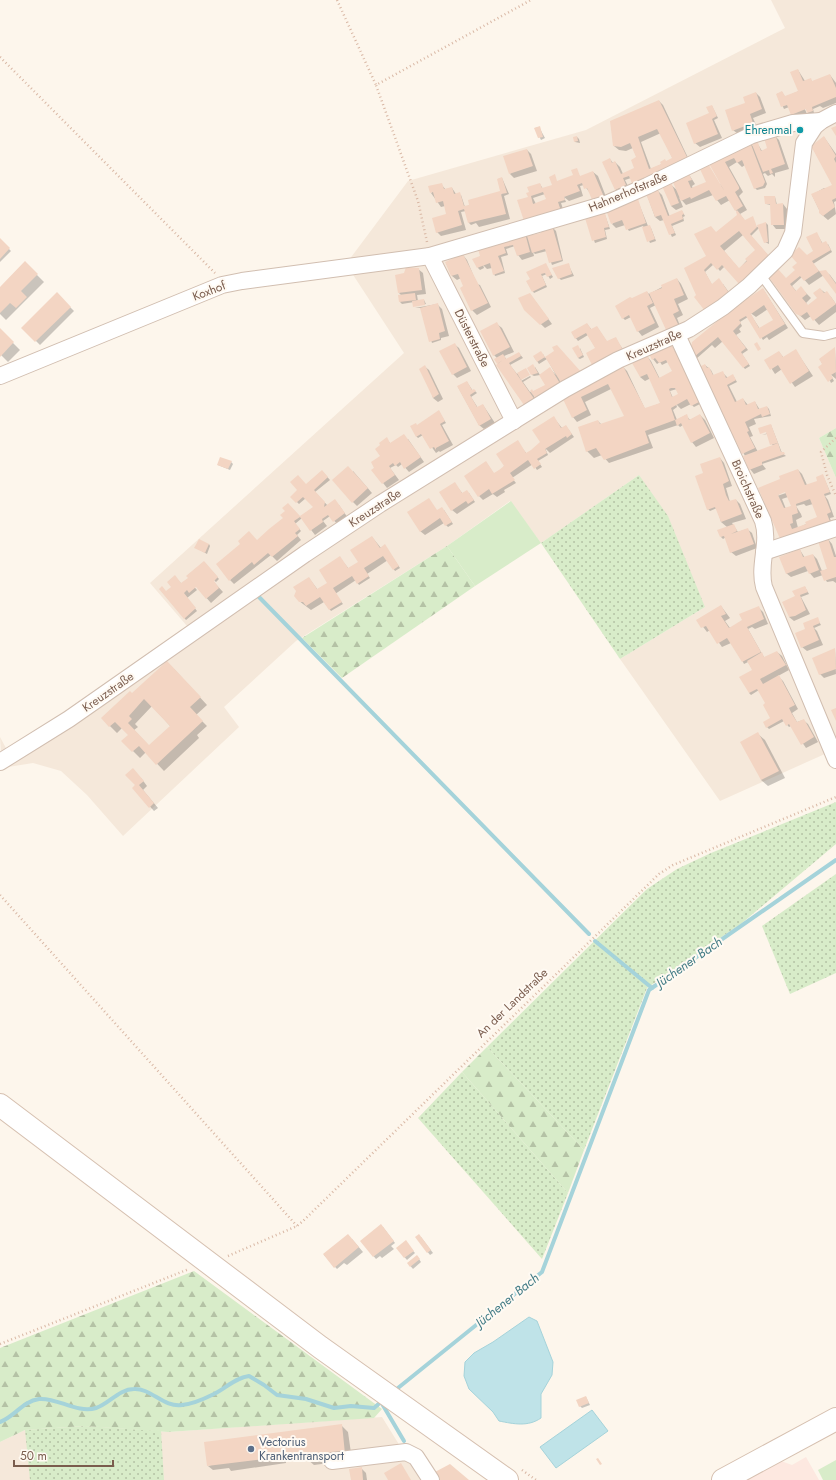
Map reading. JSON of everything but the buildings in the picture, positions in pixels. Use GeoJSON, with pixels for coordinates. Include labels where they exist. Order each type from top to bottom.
{"type":"FeatureCollection","features":[{"type":"Feature","properties":{"kind":"main road"},"geometry":{"type":"LineString","coordinates":[[0,1105],[215,1260],[370,1383],[507,1480]]}},
{"type":"Feature","properties":{"kind":"main road"},"geometry":{"type":"LineString","coordinates":[[723,1480],[836,1419]]}},
{"type":"Feature","properties":{"kind":"street","name":"Kreuzstraße"},"geometry":{"type":"LineString","coordinates":[[0,762],[74,716],[356,520],[514,421],[600,370],[677,335],[700,323],[723,307],[779,258],[789,243],[794,224],[802,148],[807,137],[821,121],[836,113]]}},
{"type":"Feature","properties":{"kind":"street","name":"Hahnerhofstraße"},"geometry":{"type":"LineString","coordinates":[[430,256],[606,204],[647,186],[752,135],[792,123],[821,121]]}},
{"type":"Feature","properties":{"kind":"street","name":"Koxhof"},"geometry":{"type":"LineString","coordinates":[[0,376],[226,284],[430,256]]}},
{"type":"Feature","properties":{"kind":"street","name":"Düsterstraße"},"geometry":{"type":"LineString","coordinates":[[430,256],[514,421]]}},
{"type":"Feature","properties":{"kind":"street","name":"Broichstraße"},"geometry":{"type":"LineString","coordinates":[[677,335],[763,521],[765,536],[761,571],[766,593],[836,760]]}},
{"type":"Feature","properties":{"kind":"street"},"geometry":{"type":"LineString","coordinates":[[764,552],[836,528]]}},
{"type":"Feature","properties":{"kind":"street"},"geometry":{"type":"LineString","coordinates":[[332,1461],[406,1452],[416,1457],[431,1480]]}},
{"type":"Feature","properties":{"kind":"lane"},"geometry":{"type":"LineString","coordinates":[[761,275],[803,333],[824,336],[836,334]]}},
{"type":"Feature","properties":{"kind":"path"},"geometry":{"type":"LineString","coordinates":[[337,0],[376,85],[418,202],[430,256]]}},
{"type":"Feature","properties":{"kind":"path"},"geometry":{"type":"LineString","coordinates":[[376,85],[531,0]]}},
{"type":"Feature","properties":{"kind":"path"},"geometry":{"type":"LineString","coordinates":[[0,57],[226,284]]}},
{"type":"Feature","properties":{"kind":"path"},"geometry":{"type":"LineString","coordinates":[[836,438],[821,452],[827,475],[836,496]]}},
{"type":"Feature","properties":{"kind":"path","name":"An der Landstraße"},"geometry":{"type":"LineString","coordinates":[[0,1344],[215,1260],[297,1226],[658,874],[680,862],[836,797]]}},
{"type":"Feature","properties":{"kind":"path"},"geometry":{"type":"LineString","coordinates":[[0,895],[297,1226]]}},
{"type":"Feature","properties":{"kind":"shaded area"},"geometry":{"type":"Polygon","coordinates":[[[771,0],[836,0],[836,428],[819,438],[836,478],[836,749],[720,801],[620,659],[705,607],[639,475],[541,543],[510,501],[447,546],[296,641],[224,707],[239,727],[123,836],[87,795],[61,771],[33,763],[2,768],[0,737],[7,750],[187,626],[150,583],[404,353],[346,264],[408,181],[586,130],[785,28],[771,0]]]}},
{"type":"Feature","properties":{"kind":"shaded area"},"geometry":{"type":"Polygon","coordinates":[[[382,1417],[421,1480],[0,1480],[0,1442],[25,1430],[85,1426],[168,1432],[382,1417]]]}},
{"type":"Feature","properties":{"kind":"shaded area"},"geometry":{"type":"Polygon","coordinates":[[[806,1457],[819,1480],[745,1480],[781,1461],[792,1465],[806,1457]]]}},
{"type":"Feature","properties":{"kind":"green space"},"geometry":{"type":"Polygon","coordinates":[[[836,428],[836,478],[819,438],[836,428]]]}},
{"type":"Feature","properties":{"kind":"green space"},"geometry":{"type":"Polygon","coordinates":[[[639,475],[668,516],[705,607],[620,659],[541,543],[639,475]]]}},
{"type":"Feature","properties":{"kind":"green space"},"geometry":{"type":"Polygon","coordinates":[[[511,501],[541,543],[475,586],[447,546],[511,501]]]}},
{"type":"Feature","properties":{"kind":"green space"},"geometry":{"type":"Polygon","coordinates":[[[447,546],[475,586],[342,678],[302,638],[447,546]]]}},
{"type":"Feature","properties":{"kind":"green space"},"geometry":{"type":"Polygon","coordinates":[[[836,802],[836,844],[742,923],[647,988],[584,1150],[487,1047],[647,889],[677,869],[711,853],[836,802]]]}},
{"type":"Feature","properties":{"kind":"green space"},"geometry":{"type":"Polygon","coordinates":[[[836,874],[836,973],[790,994],[762,926],[836,874]]]}},
{"type":"Feature","properties":{"kind":"green space"},"geometry":{"type":"Polygon","coordinates":[[[487,1047],[584,1150],[568,1193],[462,1072],[487,1047]]]}},
{"type":"Feature","properties":{"kind":"green space"},"geometry":{"type":"Polygon","coordinates":[[[462,1072],[568,1193],[542,1259],[418,1118],[462,1072]]]}},
{"type":"Feature","properties":{"kind":"green space"},"geometry":{"type":"Polygon","coordinates":[[[194,1271],[382,1409],[374,1418],[168,1432],[85,1426],[25,1430],[0,1442],[0,1348],[194,1271]]]}},
{"type":"Feature","properties":{"kind":"green space"},"geometry":{"type":"Polygon","coordinates":[[[85,1426],[161,1431],[164,1480],[30,1480],[25,1430],[85,1426]]]}},
{"type":"Feature","properties":{"kind":"green space"},"geometry":{"type":"Polygon","coordinates":[[[836,1460],[836,1480],[823,1480],[818,1470],[836,1460]]]}},
{"type":"Feature","properties":{"kind":"water"},"geometry":{"type":"Polygon","coordinates":[[[529,1317],[537,1321],[553,1362],[552,1375],[541,1394],[541,1418],[526,1424],[515,1424],[499,1421],[493,1412],[469,1389],[464,1376],[465,1362],[474,1353],[493,1342],[529,1317]]]}},
{"type":"Feature","properties":{"kind":"water"},"geometry":{"type":"Polygon","coordinates":[[[592,1410],[608,1431],[556,1468],[540,1447],[592,1410]]]}},
{"type":"Feature","properties":{"kind":"waterway"},"geometry":{"type":"LineString","coordinates":[[258,596],[589,934]]}},
{"type":"Feature","properties":{"kind":"waterway","name":"Jüchener Bach"},"geometry":{"type":"LineString","coordinates":[[393,1392],[542,1272],[649,990],[836,860]]}},
{"type":"Feature","properties":{"kind":"waterway"},"geometry":{"type":"LineString","coordinates":[[595,941],[652,988]]}},
{"type":"Feature","properties":{"kind":"waterway","name":"Jüchener Bach"},"geometry":{"type":"LineString","coordinates":[[0,1422],[10,1417],[33,1400],[53,1400],[74,1407],[89,1409],[101,1406],[124,1391],[134,1389],[146,1392],[169,1404],[186,1404],[206,1398],[235,1381],[249,1376],[277,1395],[306,1399],[334,1408],[351,1406],[374,1408],[383,1400]]}},
{"type":"Feature","properties":{"kind":"waterway"},"geometry":{"type":"LineString","coordinates":[[381,1402],[404,1441]]}},
{"type":"Feature","properties":{"kind":"place","name":"Ehrenmal"},"geometry":{"type":"Point","coordinates":[800,130]}},
{"type":"Feature","properties":{"kind":"place","name":"Vectorius Krankentransport"},"geometry":{"type":"Point","coordinates":[251,1449]}}]}
